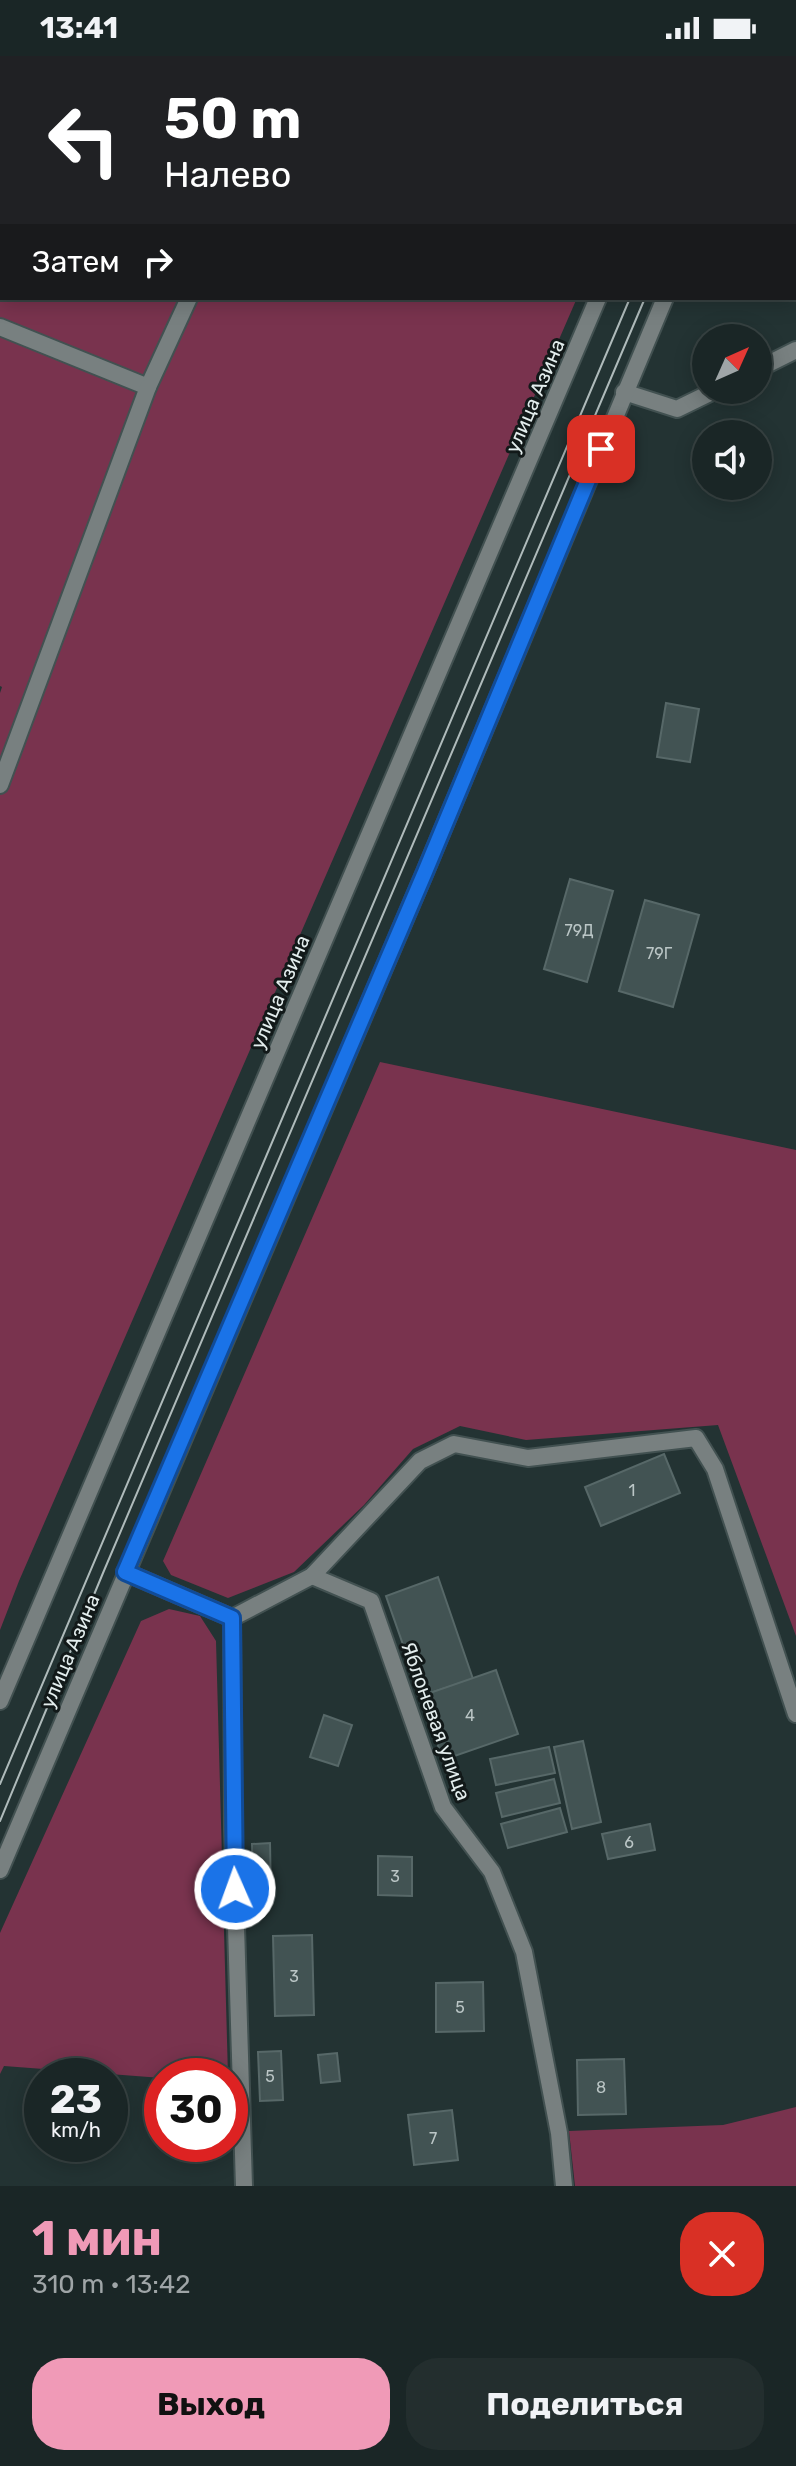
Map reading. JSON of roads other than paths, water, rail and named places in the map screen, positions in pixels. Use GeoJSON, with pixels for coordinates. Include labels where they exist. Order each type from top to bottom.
{"type":"FeatureCollection","features":[{"type":"Feature","properties":{"kind":"street"},"geometry":{"type":"LineString","coordinates":[[0,785],[148,387],[188,300]]}},
{"type":"Feature","properties":{"kind":"street","name":"улица Азина"},"geometry":{"type":"LineString","coordinates":[[0,1701],[597,300]]}},
{"type":"Feature","properties":{"kind":"street","name":"улица Азина"},"geometry":{"type":"LineString","coordinates":[[0,1870],[431,858],[664,300]]}},
{"type":"Feature","properties":{"kind":"street"},"geometry":{"type":"LineString","coordinates":[[0,327],[148,387]]}},
{"type":"Feature","properties":{"kind":"street"},"geometry":{"type":"LineString","coordinates":[[772,362],[796,350]]}},
{"type":"Feature","properties":{"kind":"street"},"geometry":{"type":"LineString","coordinates":[[624,392],[677,409],[692,402]]}},
{"type":"Feature","properties":{"kind":"street"},"geometry":{"type":"LineString","coordinates":[[232,1618],[312,1576],[420,1461],[454,1444],[528,1458],[696,1438],[715,1469],[796,1714]]}},
{"type":"Feature","properties":{"kind":"street"},"geometry":{"type":"LineString","coordinates":[[125,1572],[232,1618]]}},
{"type":"Feature","properties":{"kind":"street","name":"Яблоневая улица"},"geometry":{"type":"LineString","coordinates":[[312,1576],[371,1601],[443,1807],[492,1872],[524,1952],[559,2133],[564,2186]]}},
{"type":"Feature","properties":{"kind":"street"},"geometry":{"type":"LineString","coordinates":[[232,1618],[233,1829],[244,2186]]}},
{"type":"Feature","properties":{"kind":"tram line"},"geometry":{"type":"LineString","coordinates":[[0,1784],[629,300]]}},
{"type":"Feature","properties":{"kind":"tram line"},"geometry":{"type":"LineString","coordinates":[[0,1821],[644,300]]}}]}
